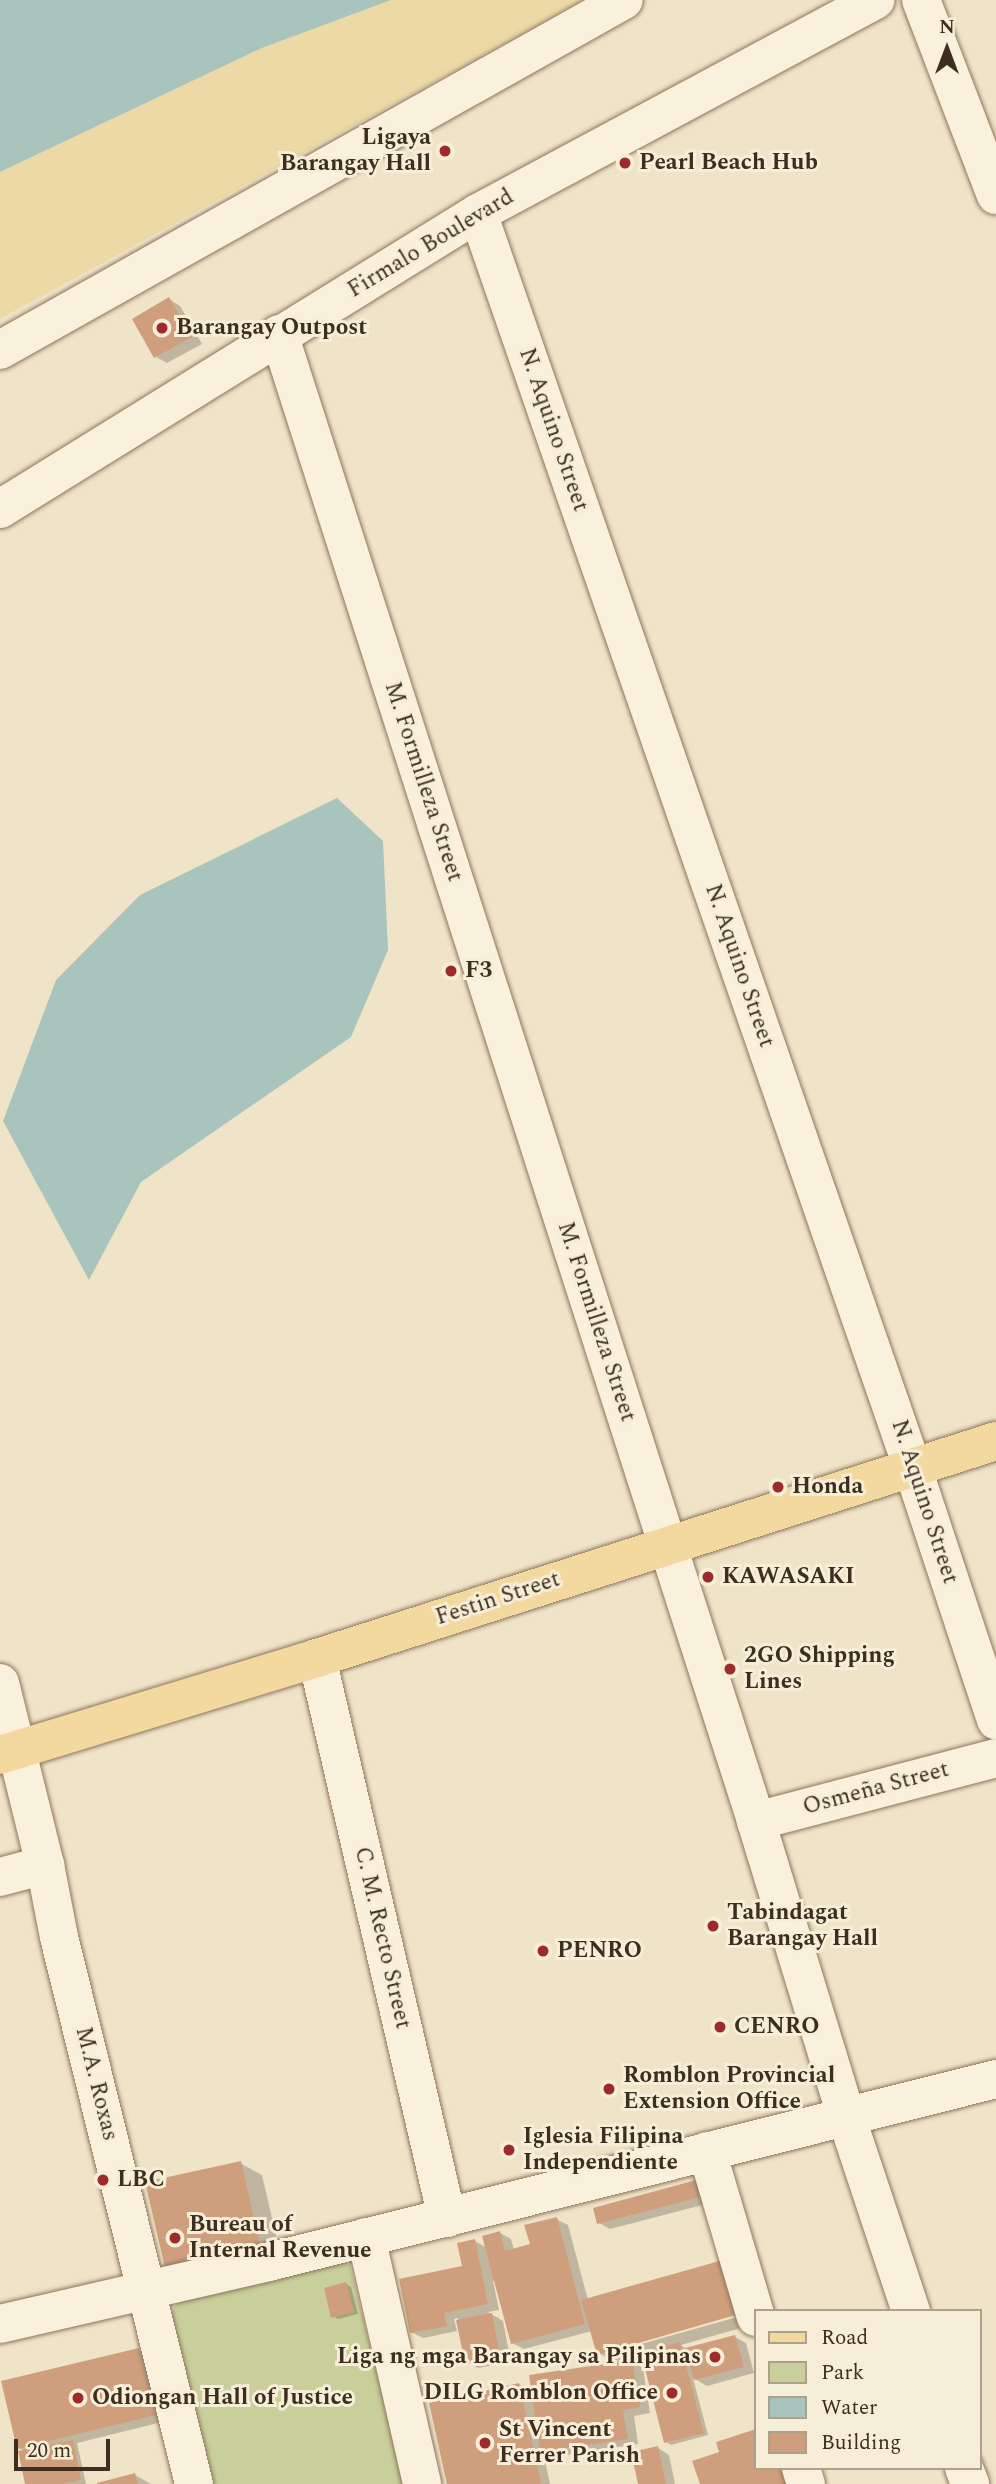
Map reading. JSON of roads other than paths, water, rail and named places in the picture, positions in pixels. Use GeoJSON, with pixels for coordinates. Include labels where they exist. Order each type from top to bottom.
{"type":"FeatureCollection","features":[{"type":"Feature","properties":{"kind":"main road","name":"Festin Street"},"geometry":{"type":"LineString","coordinates":[[9,1752],[317,1658],[996,1441]]}},
{"type":"Feature","properties":{"kind":"street"},"geometry":{"type":"LineString","coordinates":[[0,349],[624,0]]}},
{"type":"Feature","properties":{"kind":"street","name":"Firmalo Boulevard"},"geometry":{"type":"LineString","coordinates":[[0,509],[279,334],[478,214],[875,0]]}},
{"type":"Feature","properties":{"kind":"street"},"geometry":{"type":"LineString","coordinates":[[921,0],[996,195]]}},
{"type":"Feature","properties":{"kind":"street","name":"N. Aquino Street"},"geometry":{"type":"LineString","coordinates":[[478,214],[912,1466],[996,1720]]}},
{"type":"Feature","properties":{"kind":"street","name":"M. Formilleza Street"},"geometry":{"type":"LineString","coordinates":[[279,334],[667,1544],[846,2116],[910,2309]]}},
{"type":"Feature","properties":{"kind":"street","name":"C. M. Recto Street"},"geometry":{"type":"LineString","coordinates":[[317,1658],[447,2218]]}},
{"type":"Feature","properties":{"kind":"street","name":"M.A. Roxas"},"geometry":{"type":"LineString","coordinates":[[0,1683],[9,1752],[45,1865],[59,1937],[149,2291],[194,2484]]}},
{"type":"Feature","properties":{"kind":"street","name":"Osmeña Street"},"geometry":{"type":"LineString","coordinates":[[755,1821],[996,1758]]}},
{"type":"Feature","properties":{"kind":"street"},"geometry":{"type":"LineString","coordinates":[[0,1877],[45,1865]]}},
{"type":"Feature","properties":{"kind":"street"},"geometry":{"type":"LineString","coordinates":[[0,2324],[149,2291],[447,2218],[996,2079]]}},
{"type":"Feature","properties":{"kind":"street"},"geometry":{"type":"LineString","coordinates":[[707,2151],[754,2310]]}},
{"type":"Feature","properties":{"kind":"street"},"geometry":{"type":"LineString","coordinates":[[366,2237],[422,2484]]}},
{"type":"Feature","properties":{"kind":"water"},"geometry":{"type":"Polygon","coordinates":[[[0,0],[391,0],[262,48],[0,172],[0,0]]]}},
{"type":"Feature","properties":{"kind":"water"},"geometry":{"type":"Polygon","coordinates":[[[337,798],[383,841],[388,950],[351,1037],[141,1182],[89,1280],[3,1121],[56,980],[140,895],[337,798]]]}},
{"type":"Feature","properties":{"kind":"place","name":"Ligaya Barangay Hall"},"geometry":{"type":"Point","coordinates":[445,151]}},
{"type":"Feature","properties":{"kind":"place","name":"Pearl Beach Hub"},"geometry":{"type":"Point","coordinates":[625,163]}},
{"type":"Feature","properties":{"kind":"place","name":"Barangay Outpost"},"geometry":{"type":"Point","coordinates":[162,328]}},
{"type":"Feature","properties":{"kind":"place","name":"F3"},"geometry":{"type":"Point","coordinates":[451,971]}},
{"type":"Feature","properties":{"kind":"place","name":"Honda"},"geometry":{"type":"Point","coordinates":[778,1487]}},
{"type":"Feature","properties":{"kind":"place","name":"KAWASAKI"},"geometry":{"type":"Point","coordinates":[708,1577]}},
{"type":"Feature","properties":{"kind":"place","name":"2GO Shipping Lines"},"geometry":{"type":"Point","coordinates":[730,1669]}},
{"type":"Feature","properties":{"kind":"place","name":"Tabindagat Barangay Hall"},"geometry":{"type":"Point","coordinates":[713,1926]}},
{"type":"Feature","properties":{"kind":"place","name":"PENRO"},"geometry":{"type":"Point","coordinates":[543,1951]}},
{"type":"Feature","properties":{"kind":"place","name":"CENRO"},"geometry":{"type":"Point","coordinates":[720,2027]}},
{"type":"Feature","properties":{"kind":"place","name":"Romblon Provincial Extension Office"},"geometry":{"type":"Point","coordinates":[609,2089]}},
{"type":"Feature","properties":{"kind":"place","name":"Iglesia Filipina Independiente"},"geometry":{"type":"Point","coordinates":[509,2150]}},
{"type":"Feature","properties":{"kind":"place","name":"LBC"},"geometry":{"type":"Point","coordinates":[103,2180]}},
{"type":"Feature","properties":{"kind":"place","name":"Bureau of Internal Revenue"},"geometry":{"type":"Point","coordinates":[175,2238]}},
{"type":"Feature","properties":{"kind":"place","name":"Liga ng mga Barangay sa Pilipinas"},"geometry":{"type":"Point","coordinates":[715,2357]}},
{"type":"Feature","properties":{"kind":"place","name":"DILG Romblon Office"},"geometry":{"type":"Point","coordinates":[672,2393]}},
{"type":"Feature","properties":{"kind":"place","name":"Odiongan Hall of Justice"},"geometry":{"type":"Point","coordinates":[78,2398]}},
{"type":"Feature","properties":{"kind":"place","name":"St Vincent Ferrer Parish"},"geometry":{"type":"Point","coordinates":[485,2443]}}]}
